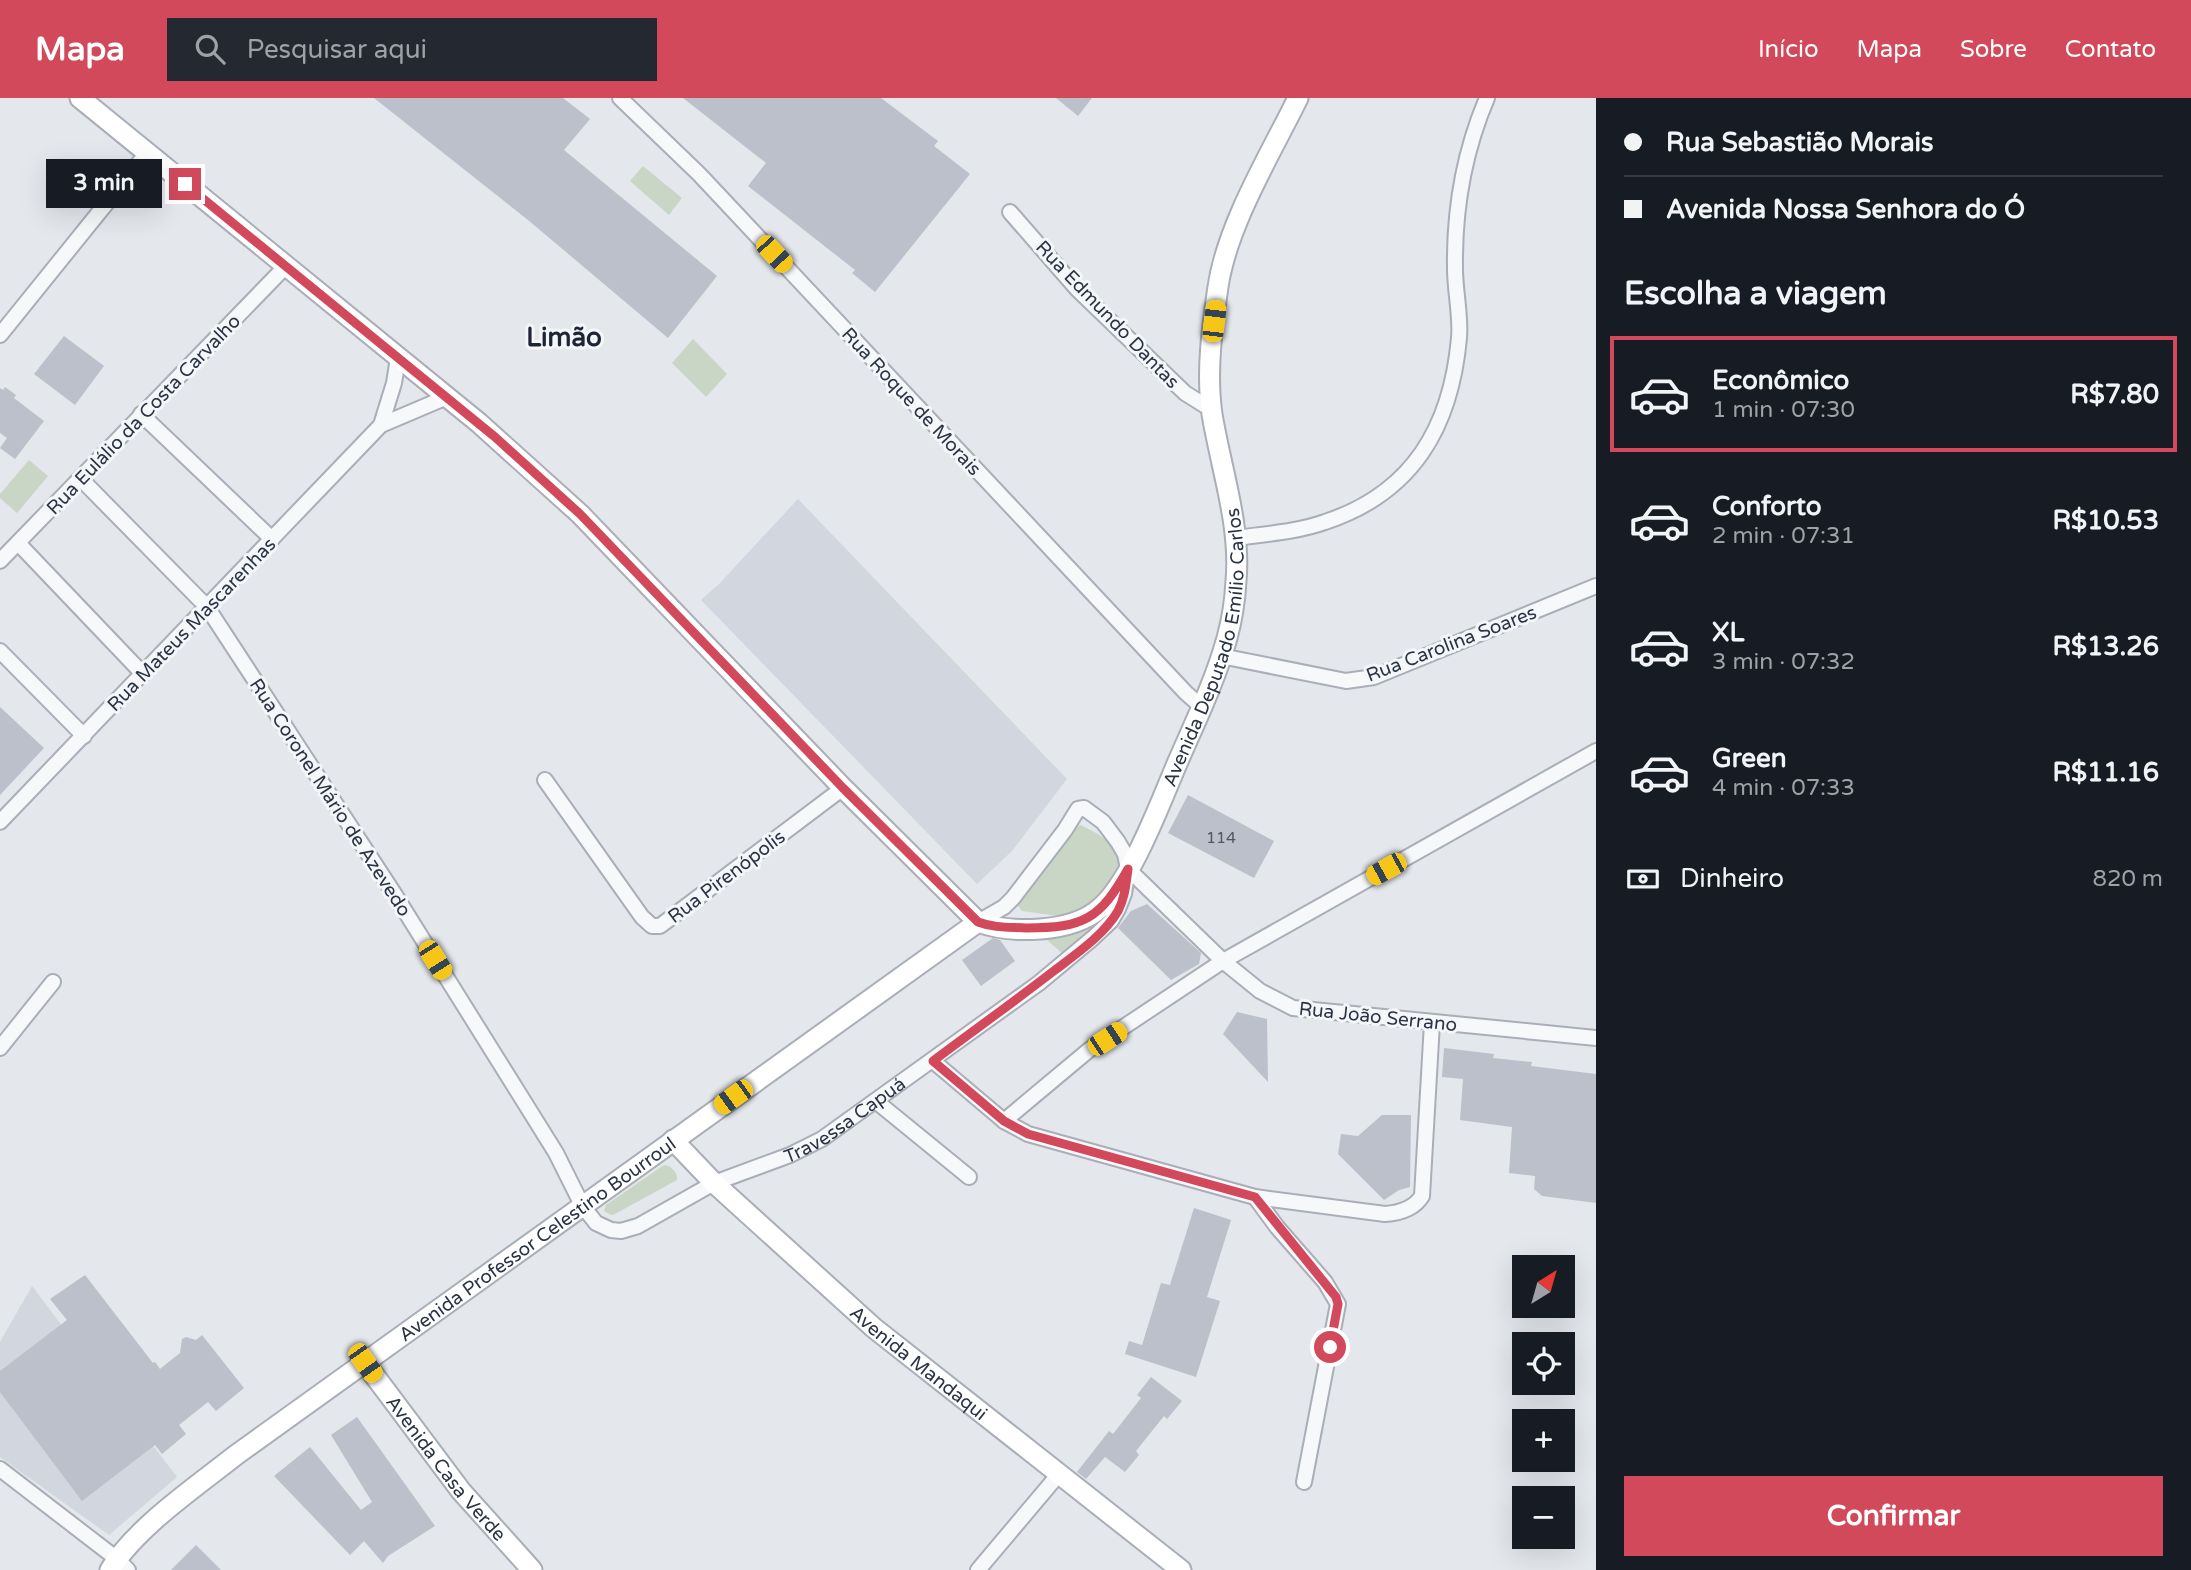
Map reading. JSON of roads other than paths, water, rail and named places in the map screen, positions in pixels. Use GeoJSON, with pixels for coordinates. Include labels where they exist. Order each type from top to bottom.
{"type":"FeatureCollection","features":[{"type":"Feature","properties":{"kind":"main road"},"geometry":{"type":"LineString","coordinates":[[80,98],[447,397],[580,514],[843,788],[978,922],[993,927],[1058,927],[1072,924],[1097,911],[1112,897],[1128,869]]}},
{"type":"Feature","properties":{"kind":"main road","name":"Avenida Deputado Emílio Carlos"},"geometry":{"type":"LineString","coordinates":[[1128,869],[1147,833],[1202,707],[1221,656],[1234,603],[1237,579],[1236,538],[1212,410],[1210,368],[1218,284],[1235,228],[1298,98]]}},
{"type":"Feature","properties":{"kind":"main road","name":"Avenida Professor Celestino Bourroul"},"geometry":{"type":"LineString","coordinates":[[118,1566],[168,1510],[236,1455],[978,922]]}},
{"type":"Feature","properties":{"kind":"main road","name":"Avenida Mandaqui"},"geometry":{"type":"LineString","coordinates":[[673,1140],[713,1183],[874,1328],[1181,1570]]}},
{"type":"Feature","properties":{"kind":"main road","name":"Avenida Casa Verde"},"geometry":{"type":"LineString","coordinates":[[365,1363],[461,1491],[532,1570]]}},
{"type":"Feature","properties":{"kind":"street","name":"Rua Roque de Morais"},"geometry":{"type":"LineString","coordinates":[[620,98],[699,174],[1202,707]]}},
{"type":"Feature","properties":{"kind":"street"},"geometry":{"type":"LineString","coordinates":[[1236,538],[1324,523],[1362,507],[1394,485],[1423,454],[1443,416],[1453,375],[1459,335],[1455,292],[1455,234],[1472,138],[1487,98]]}},
{"type":"Feature","properties":{"kind":"street"},"geometry":{"type":"LineString","coordinates":[[0,335],[147,153]]}},
{"type":"Feature","properties":{"kind":"street","name":"Rua Edmundo Dantas"},"geometry":{"type":"LineString","coordinates":[[1010,212],[1077,289],[1185,393],[1212,410]]}},
{"type":"Feature","properties":{"kind":"street","name":"Rua Eulálio da Costa Carvalho"},"geometry":{"type":"LineString","coordinates":[[0,561],[286,266]]}},
{"type":"Feature","properties":{"kind":"street","name":"Rua Mateus Mascarenhas"},"geometry":{"type":"LineString","coordinates":[[381,425],[394,383],[398,358]]}},
{"type":"Feature","properties":{"kind":"street","name":"Rua Mateus Mascarenhas"},"geometry":{"type":"LineString","coordinates":[[0,822],[381,425],[447,397]]}},
{"type":"Feature","properties":{"kind":"street"},"geometry":{"type":"LineString","coordinates":[[141,414],[272,539]]}},
{"type":"Feature","properties":{"kind":"street","name":"Rua Coronel Mário de Azevedo"},"geometry":{"type":"LineString","coordinates":[[81,479],[207,607],[395,895],[556,1153],[582,1205]]}},
{"type":"Feature","properties":{"kind":"street"},"geometry":{"type":"LineString","coordinates":[[18,543],[143,674]]}},
{"type":"Feature","properties":{"kind":"street","name":"Rua Carolina Soares"},"geometry":{"type":"LineString","coordinates":[[1221,656],[1346,681],[1374,677],[1596,586]]}},
{"type":"Feature","properties":{"kind":"street"},"geometry":{"type":"LineString","coordinates":[[0,651],[84,736]]}},
{"type":"Feature","properties":{"kind":"street"},"geometry":{"type":"LineString","coordinates":[[1004,1121],[1089,1050],[1223,961],[1596,751]]}},
{"type":"Feature","properties":{"kind":"street","name":"Rua Pirenópolis"},"geometry":{"type":"LineString","coordinates":[[545,780],[642,917],[652,926],[660,926],[843,788]]}},
{"type":"Feature","properties":{"kind":"street"},"geometry":{"type":"LineString","coordinates":[[978,922],[1004,907],[1013,898],[1078,809],[1082,808],[1103,822],[1125,854],[1128,869]]}},
{"type":"Feature","properties":{"kind":"street","name":"Travessa Capuá"},"geometry":{"type":"LineString","coordinates":[[582,1205],[596,1223],[621,1231],[666,1212],[713,1183],[801,1150],[822,1139],[1039,983],[1094,938],[1111,921],[1118,909],[1124,894],[1128,869]]}},
{"type":"Feature","properties":{"kind":"street","name":"Rua João Serrano"},"geometry":{"type":"LineString","coordinates":[[1128,869],[1223,961],[1260,991],[1293,1008],[1596,1038]]}},
{"type":"Feature","properties":{"kind":"street"},"geometry":{"type":"LineString","coordinates":[[0,1048],[53,982]]}},
{"type":"Feature","properties":{"kind":"street"},"geometry":{"type":"LineString","coordinates":[[933,1061],[1004,1121],[1028,1134],[1255,1197],[1385,1214],[1395,1213],[1418,1202],[1422,1196],[1432,1023]]}},
{"type":"Feature","properties":{"kind":"street"},"geometry":{"type":"LineString","coordinates":[[877,1102],[969,1177]]}},
{"type":"Feature","properties":{"kind":"street"},"geometry":{"type":"LineString","coordinates":[[1255,1197],[1276,1227],[1325,1282],[1338,1304],[1304,1482]]}},
{"type":"Feature","properties":{"kind":"street"},"geometry":{"type":"LineString","coordinates":[[0,1469],[118,1566]]}},
{"type":"Feature","properties":{"kind":"street"},"geometry":{"type":"LineString","coordinates":[[978,1570],[1059,1474]]}},
{"type":"Feature","properties":{"kind":"district","name":"Limão"},"geometry":{"type":"Point","coordinates":[564,337]}}]}
